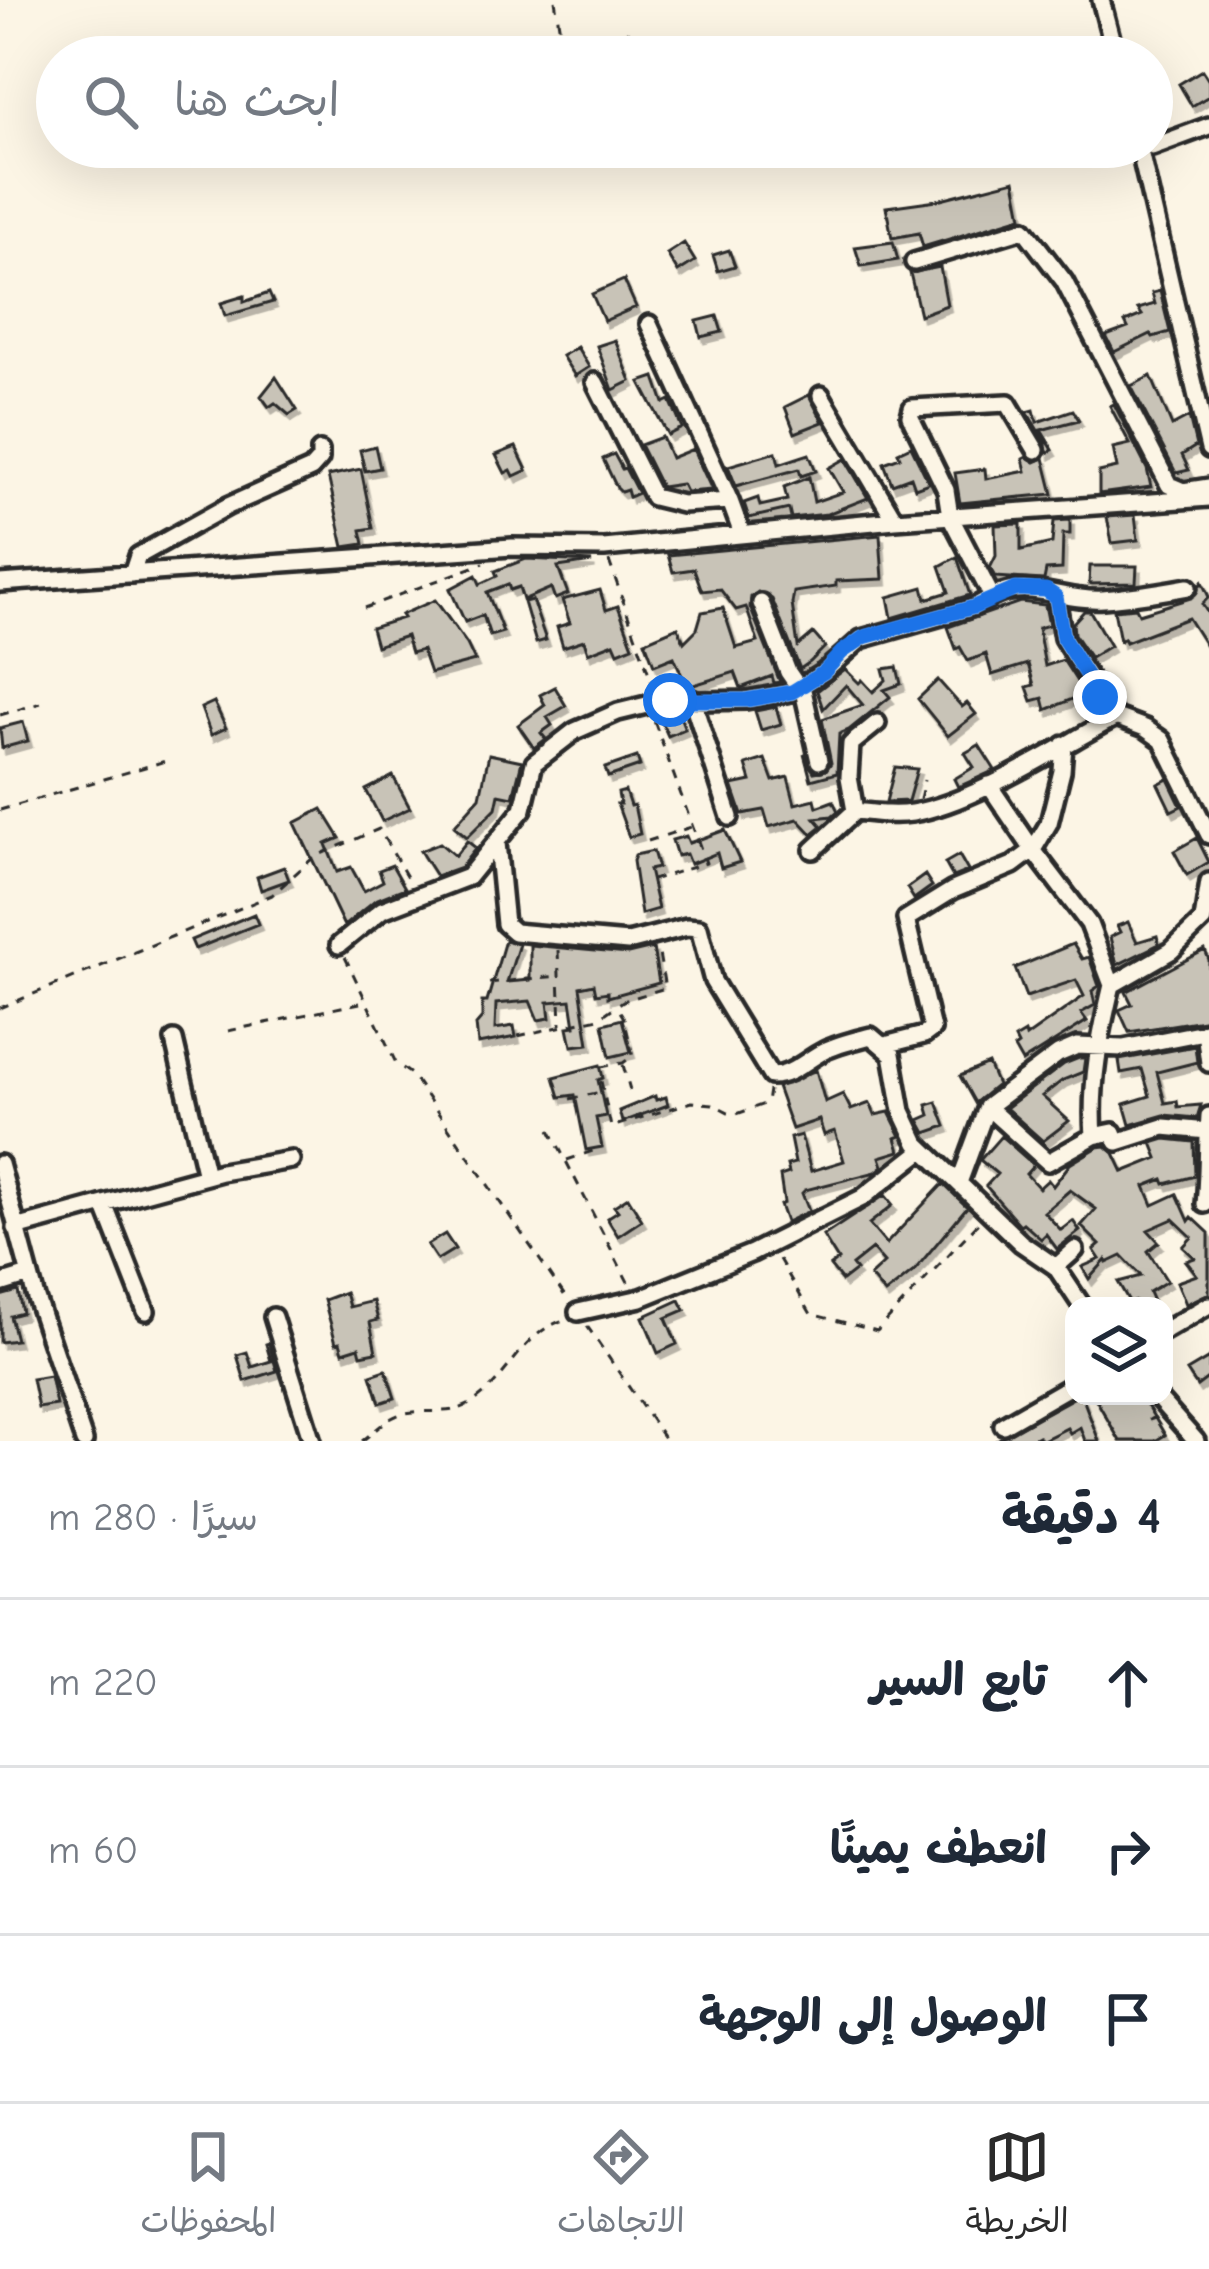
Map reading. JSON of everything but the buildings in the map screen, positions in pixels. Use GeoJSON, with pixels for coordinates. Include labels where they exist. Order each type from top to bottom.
{"type":"FeatureCollection","features":[{"type":"Feature","properties":{"kind":"street"},"geometry":{"type":"LineString","coordinates":[[1101,0],[1110,36]]}},
{"type":"Feature","properties":{"kind":"street"},"geometry":{"type":"LineString","coordinates":[[1173,139],[1209,126]]}},
{"type":"Feature","properties":{"kind":"street"},"geometry":{"type":"LineString","coordinates":[[1150,168],[1209,449]]}},
{"type":"Feature","properties":{"kind":"street"},"geometry":{"type":"LineString","coordinates":[[914,262],[1024,229],[1064,280],[1169,485],[1202,493]]}},
{"type":"Feature","properties":{"kind":"street"},"geometry":{"type":"LineString","coordinates":[[650,324],[742,534]]}},
{"type":"Feature","properties":{"kind":"street"},"geometry":{"type":"LineString","coordinates":[[595,382],[652,497],[682,504],[730,501]]}},
{"type":"Feature","properties":{"kind":"street"},"geometry":{"type":"LineString","coordinates":[[821,394],[895,520]]}},
{"type":"Feature","properties":{"kind":"street"},"geometry":{"type":"LineString","coordinates":[[992,597],[950,516],[946,490],[910,416],[912,408],[1008,403],[1036,450]]}},
{"type":"Feature","properties":{"kind":"street"},"geometry":{"type":"LineString","coordinates":[[132,574],[138,556],[228,506],[311,469],[320,451]]}},
{"type":"Feature","properties":{"kind":"street"},"geometry":{"type":"LineString","coordinates":[[0,583],[512,547],[604,548],[1202,493]]}},
{"type":"Feature","properties":{"kind":"street"},"geometry":{"type":"LineString","coordinates":[[339,945],[374,915],[468,877],[523,808],[535,764],[550,747],[596,720],[653,703],[764,698],[800,687],[864,637],[974,607],[1016,589],[1098,600],[1188,587]]}},
{"type":"Feature","properties":{"kind":"street"},"geometry":{"type":"LineString","coordinates":[[1056,597],[1063,638],[1116,717],[1162,740],[1209,835]]}},
{"type":"Feature","properties":{"kind":"street"},"geometry":{"type":"LineString","coordinates":[[761,603],[788,672],[800,687],[819,761]]}},
{"type":"Feature","properties":{"kind":"street"},"geometry":{"type":"LineString","coordinates":[[692,699],[730,818]]}},
{"type":"Feature","properties":{"kind":"street"},"geometry":{"type":"LineString","coordinates":[[813,850],[855,812],[913,813],[989,784],[1116,717]]}},
{"type":"Feature","properties":{"kind":"street"},"geometry":{"type":"LineString","coordinates":[[855,812],[849,777],[851,744],[877,723]]}},
{"type":"Feature","properties":{"kind":"street"},"geometry":{"type":"LineString","coordinates":[[884,1045],[932,1029],[906,919],[953,890],[1013,865],[1033,850],[1049,823],[1064,745]]}},
{"type":"Feature","properties":{"kind":"street"},"geometry":{"type":"LineString","coordinates":[[989,784],[1088,924],[1112,985],[1097,1044],[1094,1136]]}},
{"type":"Feature","properties":{"kind":"street"},"geometry":{"type":"LineString","coordinates":[[497,843],[508,928],[514,932],[628,942],[699,928],[713,981],[771,1076],[782,1076],[823,1052],[871,1036],[884,1045],[895,1060],[902,1112],[922,1150],[960,1180],[1022,1243],[1055,1267],[1076,1297]]}},
{"type":"Feature","properties":{"kind":"street"},"geometry":{"type":"LineString","coordinates":[[1209,882],[1202,920],[1209,940]]}},
{"type":"Feature","properties":{"kind":"street"},"geometry":{"type":"LineString","coordinates":[[1112,985],[1172,951],[1202,920]]}},
{"type":"Feature","properties":{"kind":"street"},"geometry":{"type":"LineString","coordinates":[[960,1180],[987,1107],[1058,1054],[1097,1044],[1123,1048],[1207,1031],[1209,1066]]}},
{"type":"Feature","properties":{"kind":"street"},"geometry":{"type":"LineString","coordinates":[[174,1040],[206,1176]]}},
{"type":"Feature","properties":{"kind":"street"},"geometry":{"type":"LineString","coordinates":[[987,1107],[1048,1162],[1094,1136],[1113,1132],[1117,1142],[1164,1127],[1208,1130]]}},
{"type":"Feature","properties":{"kind":"street"},"geometry":{"type":"LineString","coordinates":[[1205,1204],[1209,1116]]}},
{"type":"Feature","properties":{"kind":"street"},"geometry":{"type":"LineString","coordinates":[[578,1312],[641,1298],[770,1244],[862,1198],[922,1150]]}},
{"type":"Feature","properties":{"kind":"street"},"geometry":{"type":"LineString","coordinates":[[16,1228],[206,1176],[291,1160]]}},
{"type":"Feature","properties":{"kind":"street"},"geometry":{"type":"LineString","coordinates":[[1,1175],[72,1414],[85,1441]]}},
{"type":"Feature","properties":{"kind":"street"},"geometry":{"type":"LineString","coordinates":[[104,1204],[146,1311]]}},
{"type":"Feature","properties":{"kind":"street"},"geometry":{"type":"LineString","coordinates":[[1055,1267],[1076,1250]]}},
{"type":"Feature","properties":{"kind":"street"},"geometry":{"type":"LineString","coordinates":[[0,1284],[29,1275]]}},
{"type":"Feature","properties":{"kind":"street"},"geometry":{"type":"LineString","coordinates":[[1173,1326],[1209,1306]]}},
{"type":"Feature","properties":{"kind":"street"},"geometry":{"type":"LineString","coordinates":[[273,1317],[312,1441]]}},
{"type":"Feature","properties":{"kind":"street"},"geometry":{"type":"LineString","coordinates":[[1003,1425],[1065,1389]]}},
{"type":"Feature","properties":{"kind":"street"},"geometry":{"type":"LineString","coordinates":[[1164,1405],[1196,1441]]}},
{"type":"Feature","properties":{"kind":"path"},"geometry":{"type":"LineString","coordinates":[[554,0],[560,36]]}},
{"type":"Feature","properties":{"kind":"path"},"geometry":{"type":"LineString","coordinates":[[364,608],[480,566],[512,547]]}},
{"type":"Feature","properties":{"kind":"path"},"geometry":{"type":"LineString","coordinates":[[604,548],[706,863],[652,880]]}},
{"type":"Feature","properties":{"kind":"path"},"geometry":{"type":"LineString","coordinates":[[0,715],[41,703]]}},
{"type":"Feature","properties":{"kind":"path"},"geometry":{"type":"LineString","coordinates":[[0,810],[172,759]]}},
{"type":"Feature","properties":{"kind":"path"},"geometry":{"type":"LineString","coordinates":[[648,841],[691,827]]}},
{"type":"Feature","properties":{"kind":"path"},"geometry":{"type":"LineString","coordinates":[[0,1008],[272,895],[314,857],[379,829],[417,896]]}},
{"type":"Feature","properties":{"kind":"path"},"geometry":{"type":"LineString","coordinates":[[518,1036],[599,1018],[631,998],[665,988],[656,934]]}},
{"type":"Feature","properties":{"kind":"path"},"geometry":{"type":"LineString","coordinates":[[557,937],[561,1027]]}},
{"type":"Feature","properties":{"kind":"path"},"geometry":{"type":"LineString","coordinates":[[339,945],[396,1063],[412,1075],[666,1441]]}},
{"type":"Feature","properties":{"kind":"path"},"geometry":{"type":"LineString","coordinates":[[488,982],[559,976]]}},
{"type":"Feature","properties":{"kind":"path"},"geometry":{"type":"LineString","coordinates":[[228,1031],[367,1002]]}},
{"type":"Feature","properties":{"kind":"path"},"geometry":{"type":"LineString","coordinates":[[601,1067],[623,1063],[634,1053],[617,1006]]}},
{"type":"Feature","properties":{"kind":"path"},"geometry":{"type":"LineString","coordinates":[[623,1063],[630,1090]]}},
{"type":"Feature","properties":{"kind":"path"},"geometry":{"type":"LineString","coordinates":[[601,1081],[611,1127],[692,1102],[713,1104],[734,1115],[767,1103],[771,1076]]}},
{"type":"Feature","properties":{"kind":"path"},"geometry":{"type":"LineString","coordinates":[[570,1099],[603,1091]]}},
{"type":"Feature","properties":{"kind":"path"},"geometry":{"type":"LineString","coordinates":[[550,1130],[635,1296]]}},
{"type":"Feature","properties":{"kind":"path"},"geometry":{"type":"LineString","coordinates":[[566,1161],[596,1150]]}},
{"type":"Feature","properties":{"kind":"path"},"geometry":{"type":"LineString","coordinates":[[770,1244],[811,1314],[877,1330],[991,1210]]}},
{"type":"Feature","properties":{"kind":"path"},"geometry":{"type":"LineString","coordinates":[[362,1441],[404,1413],[468,1405],[537,1334],[578,1312]]}},
{"type":"Feature","properties":{"kind":"route"},"geometry":{"type":"LineString","coordinates":[[670,700],[746,700],[792,692],[864,637],[974,607],[1016,589],[1046,590],[1056,597],[1063,638],[1100,697]]}}]}
